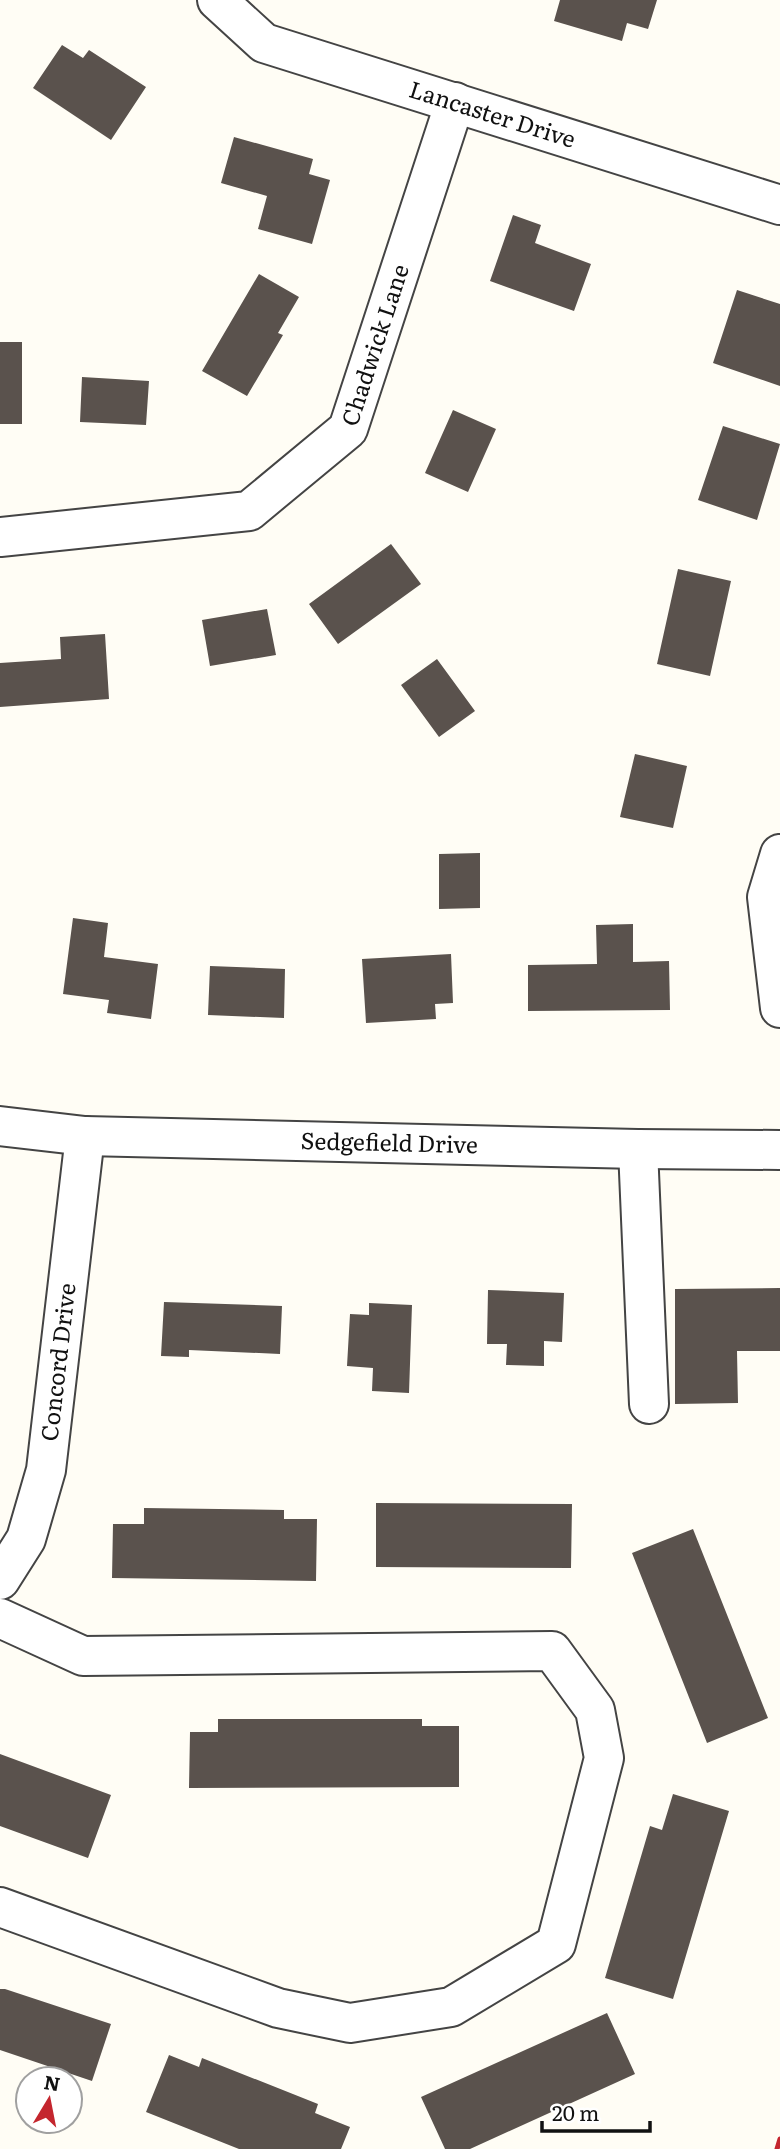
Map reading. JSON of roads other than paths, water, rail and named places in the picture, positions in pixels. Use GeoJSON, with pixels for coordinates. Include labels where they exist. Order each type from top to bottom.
{"type":"FeatureCollection","features":[{"type":"Feature","properties":{"kind":"street","name":"Lancaster Drive"},"geometry":{"type":"LineString","coordinates":[[217,0],[264,43],[780,205]]}},
{"type":"Feature","properties":{"kind":"street","name":"Chadwick Lane"},"geometry":{"type":"LineString","coordinates":[[0,537],[249,511],[348,429],[455,102]]}},
{"type":"Feature","properties":{"kind":"street"},"geometry":{"type":"LineString","coordinates":[[780,854],[767,897],[780,1008]]}},
{"type":"Feature","properties":{"kind":"street","name":"Sedgefield Drive"},"geometry":{"type":"LineString","coordinates":[[0,1126],[85,1136],[780,1150]]}},
{"type":"Feature","properties":{"kind":"street","name":"Concord Drive"},"geometry":{"type":"LineString","coordinates":[[0,1580],[26,1539],[46,1470],[85,1136]]}},
{"type":"Feature","properties":{"kind":"street"},"geometry":{"type":"LineString","coordinates":[[638,1149],[649,1404]]}},
{"type":"Feature","properties":{"kind":"street"},"geometry":{"type":"LineString","coordinates":[[0,1618],[83,1656],[552,1651],[595,1710],[604,1759],[556,1944],[451,2007],[350,2023],[278,2008],[0,1907]]}},
{"type":"Feature","properties":{"kind":"railway"},"geometry":{"type":"LineString","coordinates":[[777,2149],[780,2139]]}}]}
